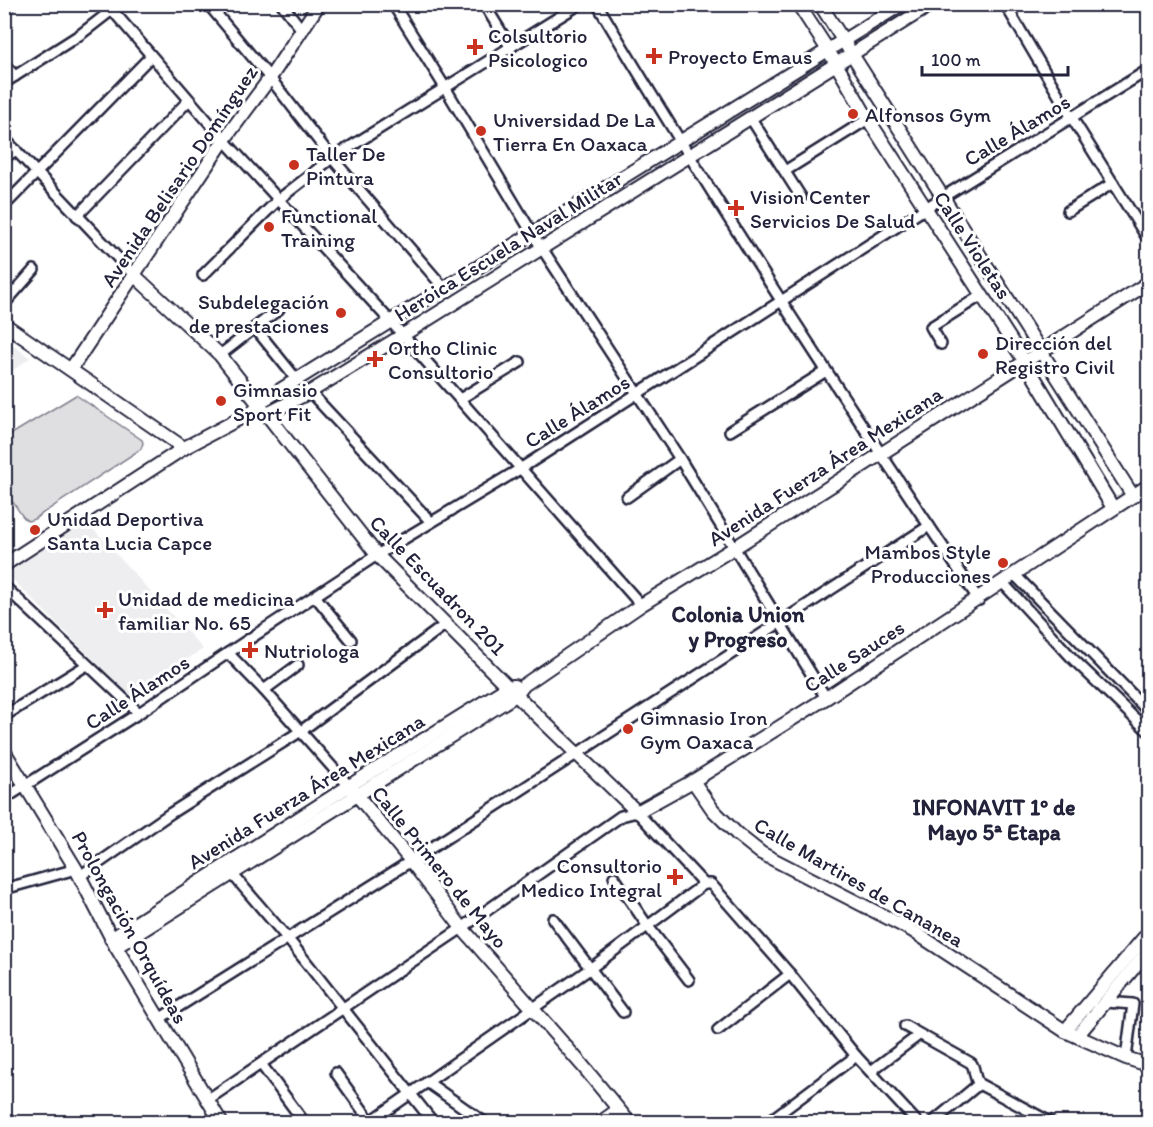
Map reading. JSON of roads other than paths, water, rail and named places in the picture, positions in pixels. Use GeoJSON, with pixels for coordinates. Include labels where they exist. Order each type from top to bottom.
{"type":"FeatureCollection","features":[{"type":"Feature","properties":{"kind":"street"},"geometry":{"type":"LineString","coordinates":[[4,8],[11,4]]}},
{"type":"Feature","properties":{"kind":"street"},"geometry":{"type":"LineString","coordinates":[[208,4],[270,78],[332,158],[444,288]]}},
{"type":"Feature","properties":{"kind":"street"},"geometry":{"type":"LineString","coordinates":[[282,4],[302,30]]}},
{"type":"Feature","properties":{"kind":"street","name":"Avenida Belisario Domínguez"},"geometry":{"type":"LineString","coordinates":[[71,369],[224,140],[270,78],[319,4]]}},
{"type":"Feature","properties":{"kind":"street"},"geometry":{"type":"LineString","coordinates":[[393,4],[532,233],[680,459],[826,698]]}},
{"type":"Feature","properties":{"kind":"street"},"geometry":{"type":"LineString","coordinates":[[484,4],[511,48]]}},
{"type":"Feature","properties":{"kind":"street"},"geometry":{"type":"LineString","coordinates":[[203,274],[278,200],[332,158],[580,4]]}},
{"type":"Feature","properties":{"kind":"street"},"geometry":{"type":"LineString","coordinates":[[597,4],[688,157],[978,600]]}},
{"type":"Feature","properties":{"kind":"street","name":"Calle Violetas"},"geometry":{"type":"LineString","coordinates":[[798,4],[868,119],[1025,362],[1113,508]]}},
{"type":"Feature","properties":{"kind":"street","name":"Calle Violetas"},"geometry":{"type":"LineString","coordinates":[[819,4],[1133,496]]}},
{"type":"Feature","properties":{"kind":"street","name":"Heróica Escuela Naval Militar"},"geometry":{"type":"LineString","coordinates":[[4,565],[184,448],[256,407],[903,4]]}},
{"type":"Feature","properties":{"kind":"street","name":"Heróica Escuela Naval Militar"},"geometry":{"type":"LineString","coordinates":[[267,414],[310,392],[403,335],[932,4]]}},
{"type":"Feature","properties":{"kind":"street"},"geometry":{"type":"LineString","coordinates":[[1005,4],[1072,118],[1149,240]]}},
{"type":"Feature","properties":{"kind":"street"},"geometry":{"type":"LineString","coordinates":[[4,82],[81,34],[109,7],[224,140],[392,322],[641,605]]}},
{"type":"Feature","properties":{"kind":"street"},"geometry":{"type":"LineString","coordinates":[[4,206],[151,56]]}},
{"type":"Feature","properties":{"kind":"street"},"geometry":{"type":"LineString","coordinates":[[4,64],[15,76]]}},
{"type":"Feature","properties":{"kind":"street","name":"Calle Álamos"},"geometry":{"type":"LineString","coordinates":[[4,800],[377,555],[520,469],[944,197],[1149,70]]}},
{"type":"Feature","properties":{"kind":"street"},"geometry":{"type":"LineString","coordinates":[[77,216],[189,100]]}},
{"type":"Feature","properties":{"kind":"street"},"geometry":{"type":"LineString","coordinates":[[750,117],[801,197]]}},
{"type":"Feature","properties":{"kind":"street"},"geometry":{"type":"LineString","coordinates":[[785,171],[868,119]]}},
{"type":"Feature","properties":{"kind":"street"},"geometry":{"type":"LineString","coordinates":[[4,138],[134,275],[220,355],[256,407],[267,414]]}},
{"type":"Feature","properties":{"kind":"street"},"geometry":{"type":"LineString","coordinates":[[4,158],[16,150]]}},
{"type":"Feature","properties":{"kind":"street"},"geometry":{"type":"LineString","coordinates":[[1068,211],[1113,183]]}},
{"type":"Feature","properties":{"kind":"street"},"geometry":{"type":"LineString","coordinates":[[4,304],[34,270]]}},
{"type":"Feature","properties":{"kind":"street","name":"Avenida Fuerza Área Mexicana"},"geometry":{"type":"LineString","coordinates":[[114,943],[352,790],[516,689],[641,605],[1149,283]]}},
{"type":"Feature","properties":{"kind":"street"},"geometry":{"type":"LineString","coordinates":[[941,344],[931,327],[982,296]]}},
{"type":"Feature","properties":{"kind":"street"},"geometry":{"type":"LineString","coordinates":[[220,355],[279,309]]}},
{"type":"Feature","properties":{"kind":"street"},"geometry":{"type":"LineString","coordinates":[[4,324],[184,448]]}},
{"type":"Feature","properties":{"kind":"street"},"geometry":{"type":"LineString","coordinates":[[255,328],[297,380]]}},
{"type":"Feature","properties":{"kind":"street"},"geometry":{"type":"LineString","coordinates":[[460,399],[520,362]]}},
{"type":"Feature","properties":{"kind":"street"},"geometry":{"type":"LineString","coordinates":[[730,431],[826,371]]}},
{"type":"Feature","properties":{"kind":"street"},"geometry":{"type":"LineString","coordinates":[[310,392],[431,522]]}},
{"type":"Feature","properties":{"kind":"street","name":"Calle Escuadron 201"},"geometry":{"type":"LineString","coordinates":[[267,414],[377,555],[516,689],[704,884],[711,884],[790,974],[856,1056],[917,1122]]}},
{"type":"Feature","properties":{"kind":"street"},"geometry":{"type":"LineString","coordinates":[[627,497],[680,459]]}},
{"type":"Feature","properties":{"kind":"street","name":"Calle Sauces"},"geometry":{"type":"LineString","coordinates":[[207,1100],[462,928],[621,816],[637,812],[693,781],[826,698],[1149,486]]}},
{"type":"Feature","properties":{"kind":"street"},"geometry":{"type":"LineString","coordinates":[[159,1019],[411,861],[929,526]]}},
{"type":"Feature","properties":{"kind":"street"},"geometry":{"type":"LineString","coordinates":[[1015,575],[1149,711]]}},
{"type":"Feature","properties":{"kind":"street"},"geometry":{"type":"LineString","coordinates":[[1003,583],[1073,659],[1149,731]]}},
{"type":"Feature","properties":{"kind":"street"},"geometry":{"type":"LineString","coordinates":[[4,586],[139,713]]}},
{"type":"Feature","properties":{"kind":"street"},"geometry":{"type":"LineString","coordinates":[[315,596],[351,640]]}},
{"type":"Feature","properties":{"kind":"street"},"geometry":{"type":"LineString","coordinates":[[4,889],[78,872],[301,731],[446,624]]}},
{"type":"Feature","properties":{"kind":"street","name":"Calle Primero de Mayo"},"geometry":{"type":"LineString","coordinates":[[228,653],[264,690],[352,790],[411,861],[462,928],[629,1122]]}},
{"type":"Feature","properties":{"kind":"street"},"geometry":{"type":"LineString","coordinates":[[4,716],[87,665]]}},
{"type":"Feature","properties":{"kind":"street"},"geometry":{"type":"LineString","coordinates":[[264,690],[298,665]]}},
{"type":"Feature","properties":{"kind":"street","name":"Prolongación Orquídeas"},"geometry":{"type":"LineString","coordinates":[[4,751],[78,872],[114,943],[221,1122]]}},
{"type":"Feature","properties":{"kind":"street","name":"Calle Martires de Cananea"},"geometry":{"type":"LineString","coordinates":[[693,781],[713,810],[737,834],[761,852],[913,931],[1071,1034],[1126,1058],[1149,1065]]}},
{"type":"Feature","properties":{"kind":"street"},"geometry":{"type":"LineString","coordinates":[[228,870],[288,939],[341,1009],[433,1122]]}},
{"type":"Feature","properties":{"kind":"street"},"geometry":{"type":"LineString","coordinates":[[614,877],[689,980]]}},
{"type":"Feature","properties":{"kind":"street"},"geometry":{"type":"LineString","coordinates":[[336,1073],[370,1122],[591,968],[704,884]]}},
{"type":"Feature","properties":{"kind":"street"},"geometry":{"type":"LineString","coordinates":[[553,918],[623,1012]]}},
{"type":"Feature","properties":{"kind":"street"},"geometry":{"type":"LineString","coordinates":[[1071,1034],[1105,1002],[1145,951],[1149,933]]}},
{"type":"Feature","properties":{"kind":"street"},"geometry":{"type":"LineString","coordinates":[[1071,1034],[1145,951]]}},
{"type":"Feature","properties":{"kind":"street"},"geometry":{"type":"LineString","coordinates":[[718,1030],[790,974]]}},
{"type":"Feature","properties":{"kind":"street"},"geometry":{"type":"LineString","coordinates":[[1105,1002],[1133,1004],[1126,1058]]}},
{"type":"Feature","properties":{"kind":"street"},"geometry":{"type":"LineString","coordinates":[[905,1026],[971,1063],[975,1079],[979,1084],[1050,1122]]}},
{"type":"Feature","properties":{"kind":"street"},"geometry":{"type":"LineString","coordinates":[[871,1071],[919,1035]]}},
{"type":"Feature","properties":{"kind":"street"},"geometry":{"type":"LineString","coordinates":[[768,1122],[856,1056]]}},
{"type":"Feature","properties":{"kind":"street"},"geometry":{"type":"LineString","coordinates":[[261,1064],[304,1122]]}},
{"type":"Feature","properties":{"kind":"street"},"geometry":{"type":"LineString","coordinates":[[427,1082],[484,1122]]}},
{"type":"Feature","properties":{"kind":"street"},"geometry":{"type":"LineString","coordinates":[[933,1122],[979,1084]]}},
{"type":"Feature","properties":{"kind":"street"},"geometry":{"type":"LineString","coordinates":[[601,1122],[618,1110]]}},
{"type":"Feature","properties":{"kind":"place","name":"Colsultorio Psicologico"},"geometry":{"type":"Point","coordinates":[475,47]}},
{"type":"Feature","properties":{"kind":"place","name":"Proyecto Emaus"},"geometry":{"type":"Point","coordinates":[654,56]}},
{"type":"Feature","properties":{"kind":"place","name":"Alfonsos Gym"},"geometry":{"type":"Point","coordinates":[853,114]}},
{"type":"Feature","properties":{"kind":"place","name":"Universidad De La Tierra En Oaxaca"},"geometry":{"type":"Point","coordinates":[481,131]}},
{"type":"Feature","properties":{"kind":"place","name":"Taller De Pintura"},"geometry":{"type":"Point","coordinates":[294,165]}},
{"type":"Feature","properties":{"kind":"place","name":"Vision Center Servicios De Salud"},"geometry":{"type":"Point","coordinates":[736,208]}},
{"type":"Feature","properties":{"kind":"place","name":"Functional Training"},"geometry":{"type":"Point","coordinates":[269,227]}},
{"type":"Feature","properties":{"kind":"place","name":"Subdelegación de prestaciones"},"geometry":{"type":"Point","coordinates":[341,313]}},
{"type":"Feature","properties":{"kind":"place","name":"Dirección del Registro Civil"},"geometry":{"type":"Point","coordinates":[983,354]}},
{"type":"Feature","properties":{"kind":"place","name":"Ortho Clinic Consultorio"},"geometry":{"type":"Point","coordinates":[375,359]}},
{"type":"Feature","properties":{"kind":"place","name":"Gimnasio Sport Fit"},"geometry":{"type":"Point","coordinates":[221,401]}},
{"type":"Feature","properties":{"kind":"place","name":"Unidad Deportiva Santa Lucia Capce"},"geometry":{"type":"Point","coordinates":[35,530]}},
{"type":"Feature","properties":{"kind":"place","name":"Mambos Style Producciones"},"geometry":{"type":"Point","coordinates":[1003,563]}},
{"type":"Feature","properties":{"kind":"place","name":"Unidad de medicina familiar No. 65"},"geometry":{"type":"Point","coordinates":[105,610]}},
{"type":"Feature","properties":{"kind":"place","name":"Nutriologa"},"geometry":{"type":"Point","coordinates":[250,650]}},
{"type":"Feature","properties":{"kind":"place","name":"Gimnasio Iron Gym Oaxaca"},"geometry":{"type":"Point","coordinates":[628,729]}},
{"type":"Feature","properties":{"kind":"place","name":"Consultorio Medico Integral"},"geometry":{"type":"Point","coordinates":[675,877]}},
{"type":"Feature","properties":{"kind":"district","name":"Colonia Union y Progreso"},"geometry":{"type":"Point","coordinates":[738,626]}},
{"type":"Feature","properties":{"kind":"district","name":"INFONAVIT 1º de Mayo 5ª Etapa"},"geometry":{"type":"Point","coordinates":[994,820]}}]}
